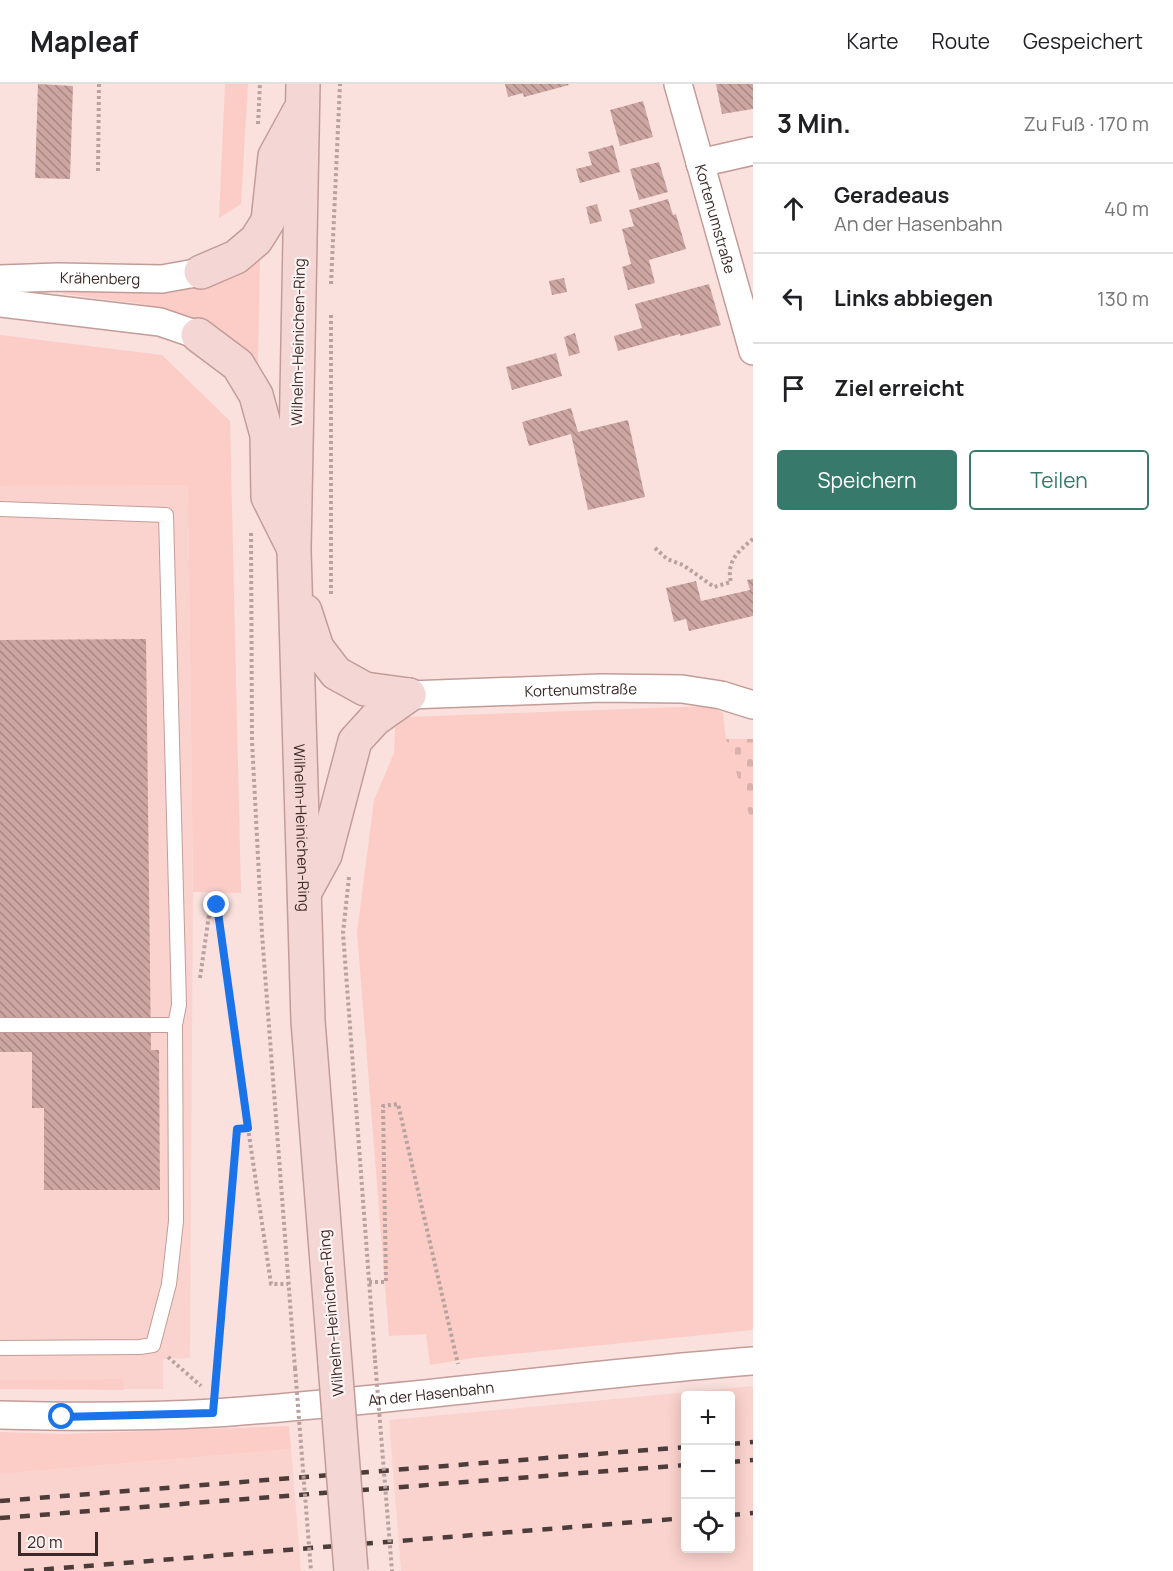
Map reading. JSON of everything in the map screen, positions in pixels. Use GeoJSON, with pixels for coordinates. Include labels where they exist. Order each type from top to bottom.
{"type":"FeatureCollection","features":[{"type":"Feature","properties":{"kind":"main road"},"geometry":{"type":"LineString","coordinates":[[201,272],[236,257],[256,240],[268,221],[274,156],[302,96]]}},
{"type":"Feature","properties":{"kind":"main road","name":"Wilhelm-Heinichen-Ring"},"geometry":{"type":"LineString","coordinates":[[302,96],[294,550],[308,1021],[351,1571]]}},
{"type":"Feature","properties":{"kind":"main road"},"geometry":{"type":"LineString","coordinates":[[198,335],[238,365],[256,395],[267,435],[268,497],[294,550]]}},
{"type":"Feature","properties":{"kind":"main road"},"geometry":{"type":"LineString","coordinates":[[296,582],[317,648],[336,673],[365,689],[409,695]]}},
{"type":"Feature","properties":{"kind":"main road"},"geometry":{"type":"LineString","coordinates":[[304,895],[325,855],[355,741],[375,719],[409,695]]}},
{"type":"Feature","properties":{"kind":"street","name":"Kortenumstraße"},"geometry":{"type":"LineString","coordinates":[[678,84],[753,351]]}},
{"type":"Feature","properties":{"kind":"street"},"geometry":{"type":"LineString","coordinates":[[700,163],[753,152]]}},
{"type":"Feature","properties":{"kind":"street","name":"Krähenberg"},"geometry":{"type":"LineString","coordinates":[[0,279],[58,277],[162,279],[201,272]]}},
{"type":"Feature","properties":{"kind":"street"},"geometry":{"type":"LineString","coordinates":[[0,303],[160,322],[198,335]]}},
{"type":"Feature","properties":{"kind":"street","name":"Kortenumstraße"},"geometry":{"type":"LineString","coordinates":[[409,695],[601,688],[682,689],[721,695],[753,705]]}},
{"type":"Feature","properties":{"kind":"street","name":"An der Hasenbahn"},"geometry":{"type":"LineString","coordinates":[[0,1415],[62,1417],[213,1413],[464,1391],[675,1367],[753,1361]]}},
{"type":"Feature","properties":{"kind":"lane"},"geometry":{"type":"LineString","coordinates":[[0,509],[166,515],[179,1005],[175,1025],[176,1221],[169,1284],[153,1345],[0,1348]]}},
{"type":"Feature","properties":{"kind":"lane"},"geometry":{"type":"LineString","coordinates":[[0,1025],[175,1025]]}},
{"type":"Feature","properties":{"kind":"path"},"geometry":{"type":"LineString","coordinates":[[98,171],[99,84]]}},
{"type":"Feature","properties":{"kind":"path"},"geometry":{"type":"LineString","coordinates":[[258,126],[260,84]]}},
{"type":"Feature","properties":{"kind":"path"},"geometry":{"type":"LineString","coordinates":[[251,524],[252,741],[262,934],[311,1571]]}},
{"type":"Feature","properties":{"kind":"path"},"geometry":{"type":"LineString","coordinates":[[656,549],[667,559],[683,565],[714,587],[731,582],[728,573],[733,559],[753,539]]}},
{"type":"Feature","properties":{"kind":"path"},"geometry":{"type":"LineString","coordinates":[[179,1005],[197,1004],[210,908],[217,905],[271,1284],[288,1284]]}},
{"type":"Feature","properties":{"kind":"path"},"geometry":{"type":"LineString","coordinates":[[369,1282],[386,1282],[383,1106],[398,1104],[464,1391]]}},
{"type":"Feature","properties":{"kind":"path"},"geometry":{"type":"LineString","coordinates":[[153,1345],[202,1387],[215,1391],[237,1129],[248,1128]]}},
{"type":"Feature","properties":{"kind":"path"},"geometry":{"type":"LineString","coordinates":[[375,1360],[392,1571]]}},
{"type":"Feature","properties":{"kind":"shaded area"},"geometry":{"type":"Polygon","coordinates":[[[188,484],[193,892],[190,1358],[163,1359],[163,1389],[0,1389],[0,486],[188,484]]]}},
{"type":"Feature","properties":{"kind":"shaded area"},"geometry":{"type":"Polygon","coordinates":[[[753,1386],[753,1571],[401,1571],[389,1420],[681,1393],[681,1553],[735,1553],[735,1391],[699,1391],[753,1386]]]}},
{"type":"Feature","properties":{"kind":"shaded area"},"geometry":{"type":"Polygon","coordinates":[[[291,1449],[301,1571],[0,1571],[0,1474],[291,1449]]]}},
{"type":"Feature","properties":{"kind":"green space"},"geometry":{"type":"Polygon","coordinates":[[[225,84],[248,84],[241,204],[219,218],[225,84]]]}},
{"type":"Feature","properties":{"kind":"green space"},"geometry":{"type":"Polygon","coordinates":[[[260,257],[258,365],[254,370],[165,310],[63,292],[65,287],[260,257]]]}},
{"type":"Feature","properties":{"kind":"green space"},"geometry":{"type":"Polygon","coordinates":[[[0,335],[162,355],[230,421],[241,893],[193,892],[188,485],[0,486],[0,335]]]}},
{"type":"Feature","properties":{"kind":"green space"},"geometry":{"type":"Polygon","coordinates":[[[710,706],[723,713],[726,739],[753,826],[753,1330],[472,1358],[430,1365],[426,1334],[389,1336],[357,932],[374,800],[394,753],[395,727],[405,717],[710,706]]]}},
{"type":"Feature","properties":{"kind":"green space"},"geometry":{"type":"Polygon","coordinates":[[[726,739],[753,739],[753,827],[726,739]]]}},
{"type":"Feature","properties":{"kind":"green space"},"geometry":{"type":"Polygon","coordinates":[[[123,1379],[124,1390],[0,1389],[0,1380],[123,1379]]]}},
{"type":"Feature","properties":{"kind":"green space"},"geometry":{"type":"Polygon","coordinates":[[[289,1426],[291,1449],[0,1474],[0,1432],[63,1434],[289,1426]]]}},
{"type":"Feature","properties":{"kind":"building"},"geometry":{"type":"Polygon","coordinates":[[[38,84],[73,86],[70,179],[35,178],[38,84]]]}},
{"type":"Feature","properties":{"kind":"building"},"geometry":{"type":"Polygon","coordinates":[[[505,84],[569,85],[524,97],[523,93],[508,97],[505,84]]]}},
{"type":"Feature","properties":{"kind":"building"},"geometry":{"type":"Polygon","coordinates":[[[716,84],[753,84],[753,109],[722,114],[716,84]]]}},
{"type":"Feature","properties":{"kind":"building"},"geometry":{"type":"Polygon","coordinates":[[[643,101],[653,137],[620,146],[610,110],[643,101]]]}},
{"type":"Feature","properties":{"kind":"building"},"geometry":{"type":"Polygon","coordinates":[[[613,145],[620,172],[580,183],[576,169],[592,165],[588,152],[613,145]]]}},
{"type":"Feature","properties":{"kind":"building"},"geometry":{"type":"Polygon","coordinates":[[[659,162],[668,192],[639,200],[630,169],[659,162]]]}},
{"type":"Feature","properties":{"kind":"building"},"geometry":{"type":"Polygon","coordinates":[[[668,199],[673,215],[676,214],[686,249],[649,260],[655,283],[628,290],[622,267],[631,264],[622,229],[634,226],[629,210],[668,199]]]}},
{"type":"Feature","properties":{"kind":"building"},"geometry":{"type":"Polygon","coordinates":[[[597,204],[602,221],[590,224],[586,207],[597,204]]]}},
{"type":"Feature","properties":{"kind":"building"},"geometry":{"type":"Polygon","coordinates":[[[564,278],[567,292],[552,295],[549,281],[564,278]]]}},
{"type":"Feature","properties":{"kind":"building"},"geometry":{"type":"Polygon","coordinates":[[[709,284],[721,325],[618,351],[614,336],[642,328],[635,304],[709,284]]]}},
{"type":"Feature","properties":{"kind":"building"},"geometry":{"type":"Polygon","coordinates":[[[575,333],[580,353],[569,356],[564,337],[575,333]]]}},
{"type":"Feature","properties":{"kind":"building"},"geometry":{"type":"Polygon","coordinates":[[[556,353],[562,376],[512,390],[506,367],[556,353]]]}},
{"type":"Feature","properties":{"kind":"building"},"geometry":{"type":"Polygon","coordinates":[[[571,408],[578,432],[628,420],[645,497],[588,510],[571,434],[529,446],[522,422],[571,408]]]}},
{"type":"Feature","properties":{"kind":"building"},"geometry":{"type":"Polygon","coordinates":[[[753,579],[753,616],[689,631],[686,619],[674,622],[666,588],[696,581],[701,601],[750,590],[747,580],[753,579]]]}},
{"type":"Feature","properties":{"kind":"building"},"geometry":{"type":"Polygon","coordinates":[[[146,639],[151,1050],[159,1050],[160,1190],[44,1190],[44,1108],[32,1108],[32,1052],[0,1052],[0,640],[146,639]]]}},
{"type":"Feature","properties":{"kind":"railway"},"geometry":{"type":"LineString","coordinates":[[735,1444],[753,1442]]}},
{"type":"Feature","properties":{"kind":"railway"},"geometry":{"type":"LineString","coordinates":[[0,1501],[681,1447]]}},
{"type":"Feature","properties":{"kind":"railway"},"geometry":{"type":"LineString","coordinates":[[735,1462],[753,1460]]}},
{"type":"Feature","properties":{"kind":"railway"},"geometry":{"type":"LineString","coordinates":[[0,1518],[681,1465]]}},
{"type":"Feature","properties":{"kind":"railway"},"geometry":{"type":"LineString","coordinates":[[735,1515],[753,1513]]}},
{"type":"Feature","properties":{"kind":"railway"},"geometry":{"type":"LineString","coordinates":[[24,1571],[681,1518]]}},
{"type":"Feature","properties":{"kind":"route"},"geometry":{"type":"LineString","coordinates":[[62,1417],[213,1413],[237,1129],[248,1128],[217,905]]}}]}
